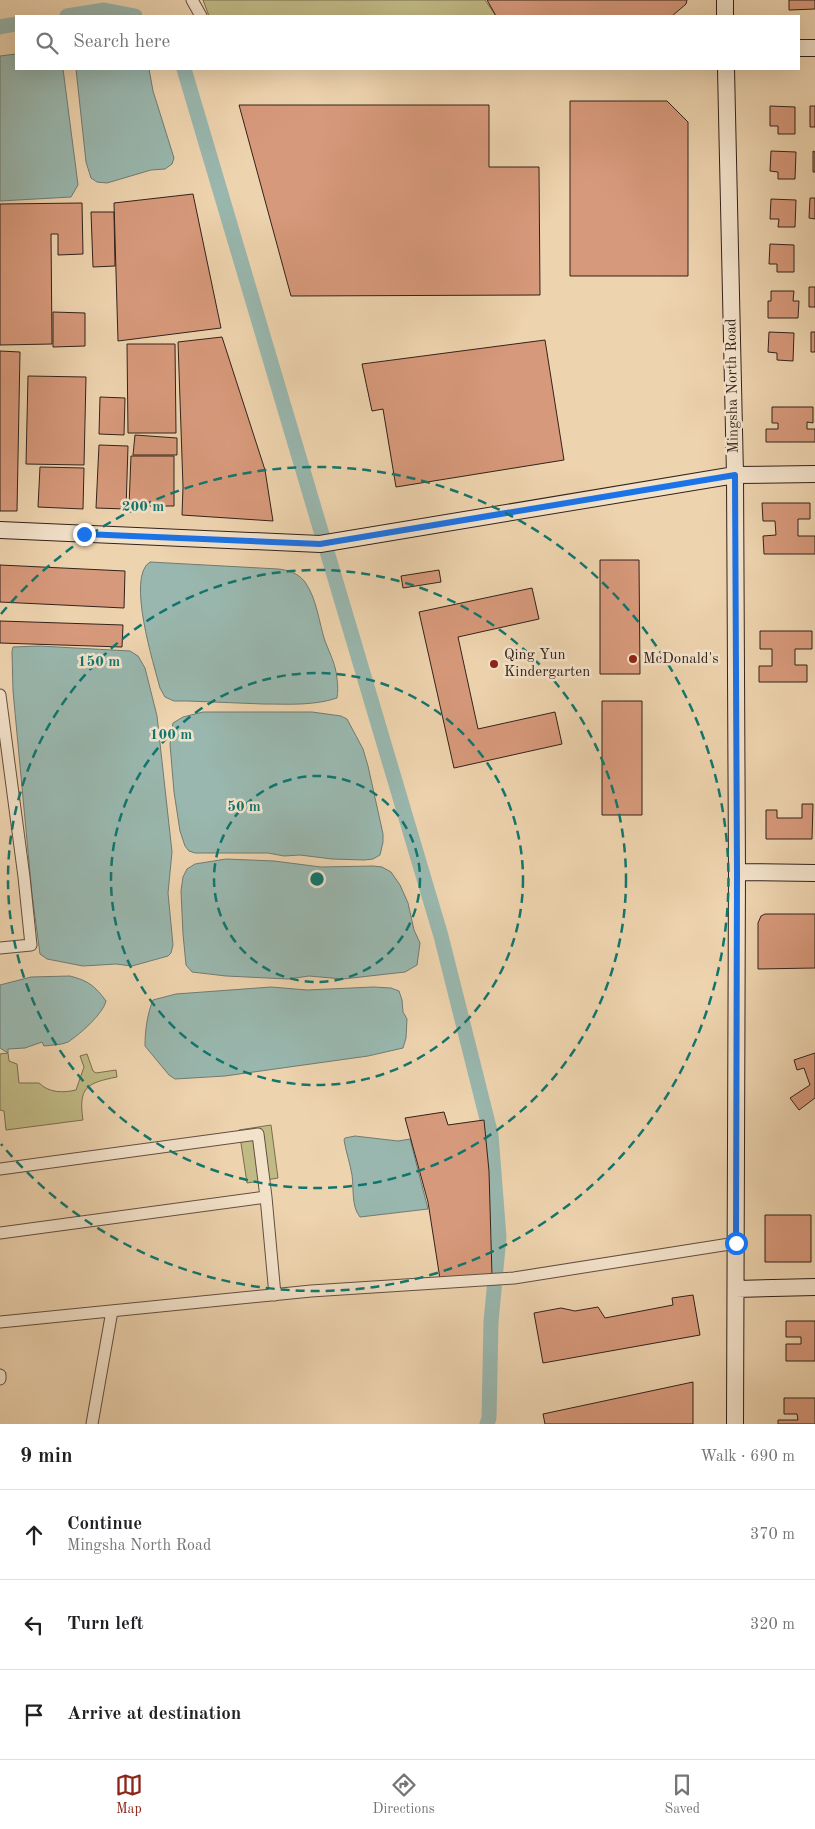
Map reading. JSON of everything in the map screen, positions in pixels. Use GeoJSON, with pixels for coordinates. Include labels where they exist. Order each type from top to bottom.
{"type":"FeatureCollection","features":[{"type":"Feature","properties":{"kind":"street"},"geometry":{"type":"LineString","coordinates":[[192,0],[200,15]]}},
{"type":"Feature","properties":{"kind":"street"},"geometry":{"type":"LineString","coordinates":[[725,15],[726,0]]}},
{"type":"Feature","properties":{"kind":"street"},"geometry":{"type":"LineString","coordinates":[[800,48],[815,48]]}},
{"type":"Feature","properties":{"kind":"street","name":"Mingsha North Road"},"geometry":{"type":"LineString","coordinates":[[726,70],[735,475],[737,872],[735,1424]]}},
{"type":"Feature","properties":{"kind":"street"},"geometry":{"type":"LineString","coordinates":[[0,530],[327,543],[735,475],[815,474]]}},
{"type":"Feature","properties":{"kind":"street"},"geometry":{"type":"LineString","coordinates":[[0,695],[23,867],[31,945],[0,948]]}},
{"type":"Feature","properties":{"kind":"street"},"geometry":{"type":"LineString","coordinates":[[737,872],[815,873]]}},
{"type":"Feature","properties":{"kind":"street"},"geometry":{"type":"LineString","coordinates":[[0,1169],[258,1134],[275,1295]]}},
{"type":"Feature","properties":{"kind":"street"},"geometry":{"type":"LineString","coordinates":[[0,1233],[266,1198]]}},
{"type":"Feature","properties":{"kind":"street"},"geometry":{"type":"LineString","coordinates":[[0,1322],[275,1295],[514,1278],[736,1243]]}},
{"type":"Feature","properties":{"kind":"street"},"geometry":{"type":"LineString","coordinates":[[736,1289],[815,1287]]}},
{"type":"Feature","properties":{"kind":"street"},"geometry":{"type":"LineString","coordinates":[[92,1424],[112,1311]]}},
{"type":"Feature","properties":{"kind":"shaded area"},"geometry":{"type":"Polygon","coordinates":[[[203,0],[485,0],[495,15],[209,15],[203,0]]]}},
{"type":"Feature","properties":{"kind":"shaded area"},"geometry":{"type":"Polygon","coordinates":[[[8,1053],[9,1061],[17,1064],[19,1083],[39,1083],[47,1089],[61,1092],[76,1090],[84,1067],[80,1056],[87,1054],[93,1071],[96,1073],[116,1070],[117,1077],[98,1082],[87,1088],[82,1100],[83,1120],[6,1130],[4,1111],[0,1110],[0,1054],[8,1053]]]}},
{"type":"Feature","properties":{"kind":"shaded area"},"geometry":{"type":"Polygon","coordinates":[[[271,1125],[278,1178],[247,1183],[239,1130],[271,1125]]]}},
{"type":"Feature","properties":{"kind":"water"},"geometry":{"type":"Polygon","coordinates":[[[15,54],[15,70],[63,70],[78,185],[71,197],[0,201],[0,56],[15,54]]]}},
{"type":"Feature","properties":{"kind":"water"},"geometry":{"type":"Polygon","coordinates":[[[76,70],[149,70],[153,91],[174,158],[172,164],[165,169],[151,170],[107,183],[97,182],[91,178],[86,162],[76,70]]]}},
{"type":"Feature","properties":{"kind":"water"},"geometry":{"type":"Polygon","coordinates":[[[150,562],[278,569],[289,571],[299,576],[305,582],[312,596],[334,664],[338,684],[337,698],[309,703],[263,704],[174,701],[165,697],[160,688],[148,642],[141,602],[143,570],[150,562]]]}},
{"type":"Feature","properties":{"kind":"water"},"geometry":{"type":"Polygon","coordinates":[[[39,646],[130,651],[138,656],[145,668],[157,716],[172,852],[168,893],[173,945],[168,956],[132,966],[116,964],[83,966],[47,959],[40,954],[32,894],[13,691],[12,652],[13,647],[39,646]]]}},
{"type":"Feature","properties":{"kind":"water"},"geometry":{"type":"Polygon","coordinates":[[[203,712],[312,712],[341,716],[347,719],[363,749],[368,766],[383,834],[380,855],[373,859],[364,860],[300,855],[284,856],[268,853],[195,853],[189,851],[185,846],[180,831],[174,792],[170,744],[173,723],[183,717],[203,712]]]}},
{"type":"Feature","properties":{"kind":"water"},"geometry":{"type":"Polygon","coordinates":[[[226,859],[274,861],[321,867],[382,867],[391,872],[400,885],[408,903],[414,930],[420,943],[417,965],[405,972],[343,979],[309,976],[288,979],[226,976],[192,972],[186,965],[183,934],[181,891],[183,877],[187,869],[195,864],[226,859]]]}},
{"type":"Feature","properties":{"kind":"water"},"geometry":{"type":"Polygon","coordinates":[[[70,976],[91,985],[106,1001],[90,1024],[66,1043],[44,1046],[42,1042],[25,1048],[8,1049],[8,1053],[0,1048],[0,985],[31,977],[70,976]]]}},
{"type":"Feature","properties":{"kind":"water"},"geometry":{"type":"Polygon","coordinates":[[[271,987],[307,990],[373,987],[391,988],[399,991],[403,1012],[407,1019],[406,1038],[403,1048],[368,1056],[225,1076],[175,1079],[169,1075],[145,1046],[149,1011],[153,1000],[176,994],[271,987]]]}},
{"type":"Feature","properties":{"kind":"water"},"geometry":{"type":"Polygon","coordinates":[[[355,1136],[398,1141],[410,1139],[428,1209],[360,1217],[355,1208],[352,1175],[344,1140],[345,1138],[355,1136]]]}},
{"type":"Feature","properties":{"kind":"building"},"geometry":{"type":"Polygon","coordinates":[[[487,0],[687,0],[686,4],[673,15],[495,15],[487,0]]]}},
{"type":"Feature","properties":{"kind":"building"},"geometry":{"type":"Polygon","coordinates":[[[789,0],[815,0],[815,9],[789,10],[789,0]]]}},
{"type":"Feature","properties":{"kind":"building"},"geometry":{"type":"Polygon","coordinates":[[[570,101],[667,101],[688,122],[688,276],[570,276],[570,101]]]}},
{"type":"Feature","properties":{"kind":"building"},"geometry":{"type":"Polygon","coordinates":[[[239,105],[489,105],[489,167],[539,167],[540,295],[291,296],[239,105]]]}},
{"type":"Feature","properties":{"kind":"building"},"geometry":{"type":"Polygon","coordinates":[[[770,106],[795,107],[795,134],[778,134],[778,126],[770,126],[770,106]]]}},
{"type":"Feature","properties":{"kind":"building"},"geometry":{"type":"Polygon","coordinates":[[[810,106],[815,106],[815,127],[810,127],[810,106]]]}},
{"type":"Feature","properties":{"kind":"building"},"geometry":{"type":"Polygon","coordinates":[[[771,151],[796,152],[795,179],[778,179],[778,172],[770,171],[771,151]]]}},
{"type":"Feature","properties":{"kind":"building"},"geometry":{"type":"Polygon","coordinates":[[[813,151],[815,152],[815,172],[813,172],[813,151]]]}},
{"type":"Feature","properties":{"kind":"building"},"geometry":{"type":"Polygon","coordinates":[[[193,194],[221,328],[118,341],[114,203],[193,194]]]}},
{"type":"Feature","properties":{"kind":"building"},"geometry":{"type":"Polygon","coordinates":[[[810,198],[815,198],[815,219],[809,218],[810,198]]]}},
{"type":"Feature","properties":{"kind":"building"},"geometry":{"type":"Polygon","coordinates":[[[771,199],[796,200],[795,227],[778,227],[779,219],[770,219],[771,199]]]}},
{"type":"Feature","properties":{"kind":"building"},"geometry":{"type":"Polygon","coordinates":[[[82,203],[83,254],[58,255],[58,234],[51,234],[52,344],[0,345],[0,204],[82,203]]]}},
{"type":"Feature","properties":{"kind":"building"},"geometry":{"type":"Polygon","coordinates":[[[91,212],[114,212],[115,266],[93,267],[91,212]]]}},
{"type":"Feature","properties":{"kind":"building"},"geometry":{"type":"Polygon","coordinates":[[[770,244],[794,245],[794,272],[777,272],[777,264],[769,264],[770,244]]]}},
{"type":"Feature","properties":{"kind":"building"},"geometry":{"type":"Polygon","coordinates":[[[809,287],[815,287],[815,307],[809,307],[809,287]]]}},
{"type":"Feature","properties":{"kind":"building"},"geometry":{"type":"Polygon","coordinates":[[[771,291],[794,291],[793,301],[799,301],[798,318],[768,318],[768,301],[771,301],[771,291]]]}},
{"type":"Feature","properties":{"kind":"building"},"geometry":{"type":"Polygon","coordinates":[[[53,312],[85,313],[85,346],[53,347],[53,312]]]}},
{"type":"Feature","properties":{"kind":"building"},"geometry":{"type":"Polygon","coordinates":[[[769,332],[794,333],[793,361],[777,360],[777,353],[768,352],[769,332]]]}},
{"type":"Feature","properties":{"kind":"building"},"geometry":{"type":"Polygon","coordinates":[[[811,332],[815,332],[815,352],[811,352],[811,332]]]}},
{"type":"Feature","properties":{"kind":"building"},"geometry":{"type":"Polygon","coordinates":[[[222,337],[265,470],[273,521],[182,515],[183,487],[178,342],[222,337]]]}},
{"type":"Feature","properties":{"kind":"building"},"geometry":{"type":"Polygon","coordinates":[[[545,340],[564,460],[396,487],[383,409],[372,411],[362,364],[545,340]]]}},
{"type":"Feature","properties":{"kind":"building"},"geometry":{"type":"Polygon","coordinates":[[[127,344],[175,344],[176,433],[128,433],[127,344]]]}},
{"type":"Feature","properties":{"kind":"building"},"geometry":{"type":"Polygon","coordinates":[[[0,351],[20,352],[17,511],[0,511],[0,351]]]}},
{"type":"Feature","properties":{"kind":"building"},"geometry":{"type":"Polygon","coordinates":[[[28,376],[86,377],[84,465],[26,464],[28,376]]]}},
{"type":"Feature","properties":{"kind":"building"},"geometry":{"type":"Polygon","coordinates":[[[100,397],[125,398],[124,435],[99,434],[100,397]]]}},
{"type":"Feature","properties":{"kind":"building"},"geometry":{"type":"Polygon","coordinates":[[[772,407],[813,407],[813,423],[807,422],[807,429],[815,429],[815,442],[766,442],[766,429],[778,429],[778,423],[772,423],[772,407]]]}},
{"type":"Feature","properties":{"kind":"building"},"geometry":{"type":"Polygon","coordinates":[[[135,435],[177,438],[177,455],[133,455],[135,435]]]}},
{"type":"Feature","properties":{"kind":"building"},"geometry":{"type":"Polygon","coordinates":[[[99,445],[128,446],[126,509],[96,508],[99,445]]]}},
{"type":"Feature","properties":{"kind":"building"},"geometry":{"type":"Polygon","coordinates":[[[131,456],[174,456],[174,506],[129,506],[131,456]]]}},
{"type":"Feature","properties":{"kind":"building"},"geometry":{"type":"Polygon","coordinates":[[[40,467],[84,468],[83,509],[38,507],[40,467]]]}},
{"type":"Feature","properties":{"kind":"building"},"geometry":{"type":"Polygon","coordinates":[[[762,503],[810,503],[810,519],[798,519],[798,536],[815,536],[815,554],[764,554],[763,536],[776,535],[775,521],[763,521],[762,503]]]}},
{"type":"Feature","properties":{"kind":"building"},"geometry":{"type":"Polygon","coordinates":[[[600,560],[639,560],[640,674],[600,674],[600,560]]]}},
{"type":"Feature","properties":{"kind":"building"},"geometry":{"type":"Polygon","coordinates":[[[0,565],[125,571],[124,608],[0,602],[0,565]]]}},
{"type":"Feature","properties":{"kind":"building"},"geometry":{"type":"Polygon","coordinates":[[[439,570],[441,582],[403,588],[401,576],[439,570]]]}},
{"type":"Feature","properties":{"kind":"building"},"geometry":{"type":"Polygon","coordinates":[[[532,588],[539,619],[458,637],[478,729],[555,712],[562,744],[454,768],[419,612],[532,588]]]}},
{"type":"Feature","properties":{"kind":"building"},"geometry":{"type":"Polygon","coordinates":[[[0,621],[123,625],[122,647],[0,643],[0,621]]]}},
{"type":"Feature","properties":{"kind":"building"},"geometry":{"type":"Polygon","coordinates":[[[760,631],[812,631],[812,649],[795,649],[795,665],[807,665],[807,682],[759,682],[759,666],[772,666],[772,649],[760,649],[760,631]]]}},
{"type":"Feature","properties":{"kind":"building"},"geometry":{"type":"Polygon","coordinates":[[[602,701],[642,701],[642,815],[602,815],[602,701]]]}},
{"type":"Feature","properties":{"kind":"building"},"geometry":{"type":"Polygon","coordinates":[[[802,804],[813,804],[812,839],[766,839],[766,810],[777,810],[777,818],[802,818],[802,804]]]}},
{"type":"Feature","properties":{"kind":"building"},"geometry":{"type":"Polygon","coordinates":[[[765,914],[815,914],[815,968],[758,969],[758,923],[761,916],[765,914]]]}},
{"type":"Feature","properties":{"kind":"building"},"geometry":{"type":"Polygon","coordinates":[[[815,1053],[815,1098],[799,1110],[790,1098],[810,1085],[804,1068],[797,1070],[794,1060],[815,1053]]]}},
{"type":"Feature","properties":{"kind":"building"},"geometry":{"type":"Polygon","coordinates":[[[444,1112],[448,1125],[484,1120],[489,1171],[492,1276],[440,1279],[428,1202],[405,1118],[444,1112]]]}},
{"type":"Feature","properties":{"kind":"building"},"geometry":{"type":"Polygon","coordinates":[[[765,1215],[811,1215],[811,1262],[765,1262],[765,1215]]]}},
{"type":"Feature","properties":{"kind":"building"},"geometry":{"type":"Polygon","coordinates":[[[693,1295],[700,1335],[543,1363],[534,1313],[561,1308],[575,1311],[598,1307],[605,1318],[673,1305],[672,1298],[693,1295]]]}},
{"type":"Feature","properties":{"kind":"building"},"geometry":{"type":"Polygon","coordinates":[[[786,1321],[815,1321],[815,1361],[786,1361],[786,1344],[801,1344],[801,1337],[786,1337],[786,1321]]]}},
{"type":"Feature","properties":{"kind":"building"},"geometry":{"type":"Polygon","coordinates":[[[693,1382],[693,1424],[545,1424],[543,1414],[693,1382]]]}},
{"type":"Feature","properties":{"kind":"building"},"geometry":{"type":"Polygon","coordinates":[[[784,1398],[815,1398],[815,1424],[778,1424],[778,1420],[798,1420],[797,1414],[784,1414],[784,1398]]]}},
{"type":"Feature","properties":{"kind":"waterway"},"geometry":{"type":"LineString","coordinates":[[73,15],[104,10],[130,15]]}},
{"type":"Feature","properties":{"kind":"waterway"},"geometry":{"type":"LineString","coordinates":[[0,27],[15,24]]}},
{"type":"Feature","properties":{"kind":"waterway"},"geometry":{"type":"LineString","coordinates":[[184,70],[441,936],[491,1135],[499,1237],[491,1322],[489,1418],[487,1424]]}},
{"type":"Feature","properties":{"kind":"place","name":"McDonald's"},"geometry":{"type":"Point","coordinates":[633,659]}},
{"type":"Feature","properties":{"kind":"place","name":"Qing Yun Kindergarten"},"geometry":{"type":"Point","coordinates":[494,664]}},
{"type":"Feature","properties":{"kind":"route"},"geometry":{"type":"LineString","coordinates":[[84,534],[320,544],[735,475],[736,1243]]}}]}
